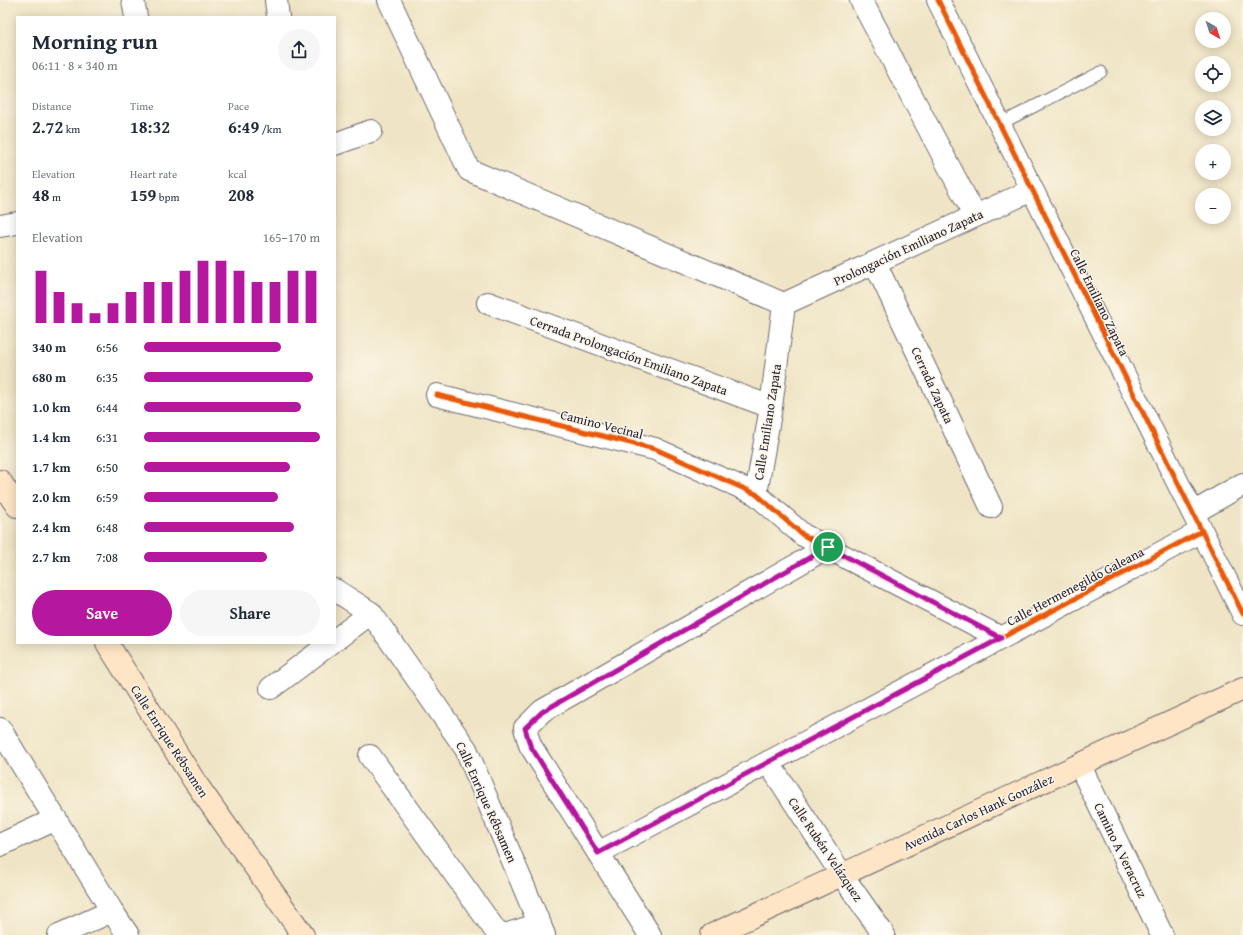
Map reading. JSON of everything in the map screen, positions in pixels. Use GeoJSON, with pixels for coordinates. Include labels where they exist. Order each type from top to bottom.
{"type":"FeatureCollection","features":[{"type":"Feature","properties":{"kind":"main road"},"geometry":{"type":"LineString","coordinates":[[0,481],[16,505]]}},
{"type":"Feature","properties":{"kind":"main road","name":"Calle Enrique Rébsamen"},"geometry":{"type":"LineString","coordinates":[[108,644],[195,782],[303,935]]}},
{"type":"Feature","properties":{"kind":"main road","name":"Avenida Carlos Hank González"},"geometry":{"type":"LineString","coordinates":[[712,935],[1243,690]]}},
{"type":"Feature","properties":{"kind":"street"},"geometry":{"type":"LineString","coordinates":[[133,0],[136,16]]}},
{"type":"Feature","properties":{"kind":"street"},"geometry":{"type":"LineString","coordinates":[[276,0],[278,16]]}},
{"type":"Feature","properties":{"kind":"street"},"geometry":{"type":"LineString","coordinates":[[389,0],[469,170],[784,304]]}},
{"type":"Feature","properties":{"kind":"street"},"geometry":{"type":"LineString","coordinates":[[861,0],[975,216]]}},
{"type":"Feature","properties":{"kind":"street","name":"Calle Emiliano Zapata"},"geometry":{"type":"LineString","coordinates":[[938,0],[1243,614]]}},
{"type":"Feature","properties":{"kind":"street"},"geometry":{"type":"LineString","coordinates":[[336,144],[371,132]]}},
{"type":"Feature","properties":{"kind":"street","name":"Prolongación Emiliano Zapata"},"geometry":{"type":"LineString","coordinates":[[784,304],[1032,190]]}},
{"type":"Feature","properties":{"kind":"street"},"geometry":{"type":"LineString","coordinates":[[0,226],[16,223]]}},
{"type":"Feature","properties":{"kind":"street","name":"Cerrada Zapata"},"geometry":{"type":"LineString","coordinates":[[875,263],[991,507]]}},
{"type":"Feature","properties":{"kind":"street","name":"Cerrada Prolongación Emiliano Zapata"},"geometry":{"type":"LineString","coordinates":[[488,303],[771,407]]}},
{"type":"Feature","properties":{"kind":"street","name":"Calle Emiliano Zapata"},"geometry":{"type":"LineString","coordinates":[[784,304],[771,407],[756,494],[803,535],[1001,638]]}},
{"type":"Feature","properties":{"kind":"street","name":"Camino Vecinal"},"geometry":{"type":"LineString","coordinates":[[437,395],[655,449],[756,494]]}},
{"type":"Feature","properties":{"kind":"street","name":"Calle Hermenegildo Galeana"},"geometry":{"type":"LineString","coordinates":[[598,853],[1001,638],[1197,522],[1243,484]]}},
{"type":"Feature","properties":{"kind":"street"},"geometry":{"type":"LineString","coordinates":[[650,935],[530,745],[525,728],[542,712],[828,547]]}},
{"type":"Feature","properties":{"kind":"street","name":"Calle Enrique Rébsamen"},"geometry":{"type":"LineString","coordinates":[[336,591],[371,614],[466,749],[542,929]]}},
{"type":"Feature","properties":{"kind":"street"},"geometry":{"type":"LineString","coordinates":[[336,639],[371,614]]}},
{"type":"Feature","properties":{"kind":"street"},"geometry":{"type":"LineString","coordinates":[[271,688],[330,644]]}},
{"type":"Feature","properties":{"kind":"street"},"geometry":{"type":"LineString","coordinates":[[1,732],[128,935]]}},
{"type":"Feature","properties":{"kind":"street"},"geometry":{"type":"LineString","coordinates":[[370,756],[494,930],[505,935],[542,929]]}},
{"type":"Feature","properties":{"kind":"street","name":"Calle Rubén Velázquez"},"geometry":{"type":"LineString","coordinates":[[768,762],[842,875],[884,935]]}},
{"type":"Feature","properties":{"kind":"street","name":"Camino A Veracruz"},"geometry":{"type":"LineString","coordinates":[[1080,766],[1158,933]]}},
{"type":"Feature","properties":{"kind":"street"},"geometry":{"type":"LineString","coordinates":[[0,845],[56,819]]}},
{"type":"Feature","properties":{"kind":"street"},"geometry":{"type":"LineString","coordinates":[[59,935],[112,911]]}},
{"type":"Feature","properties":{"kind":"lane"},"geometry":{"type":"LineString","coordinates":[[1000,124],[1101,72]]}},
{"type":"Feature","properties":{"kind":"cycle path"},"geometry":{"type":"LineString","coordinates":[[938,0],[1243,614]]}},
{"type":"Feature","properties":{"kind":"cycle path"},"geometry":{"type":"LineString","coordinates":[[437,395],[655,449],[756,494],[803,535],[1001,638]]}},
{"type":"Feature","properties":{"kind":"cycle path"},"geometry":{"type":"LineString","coordinates":[[598,853],[1202,531]]}},
{"type":"Feature","properties":{"kind":"route"},"geometry":{"type":"LineString","coordinates":[[828,547],[1001,638],[598,853],[530,745],[525,728],[542,712],[828,547]]}}]}
